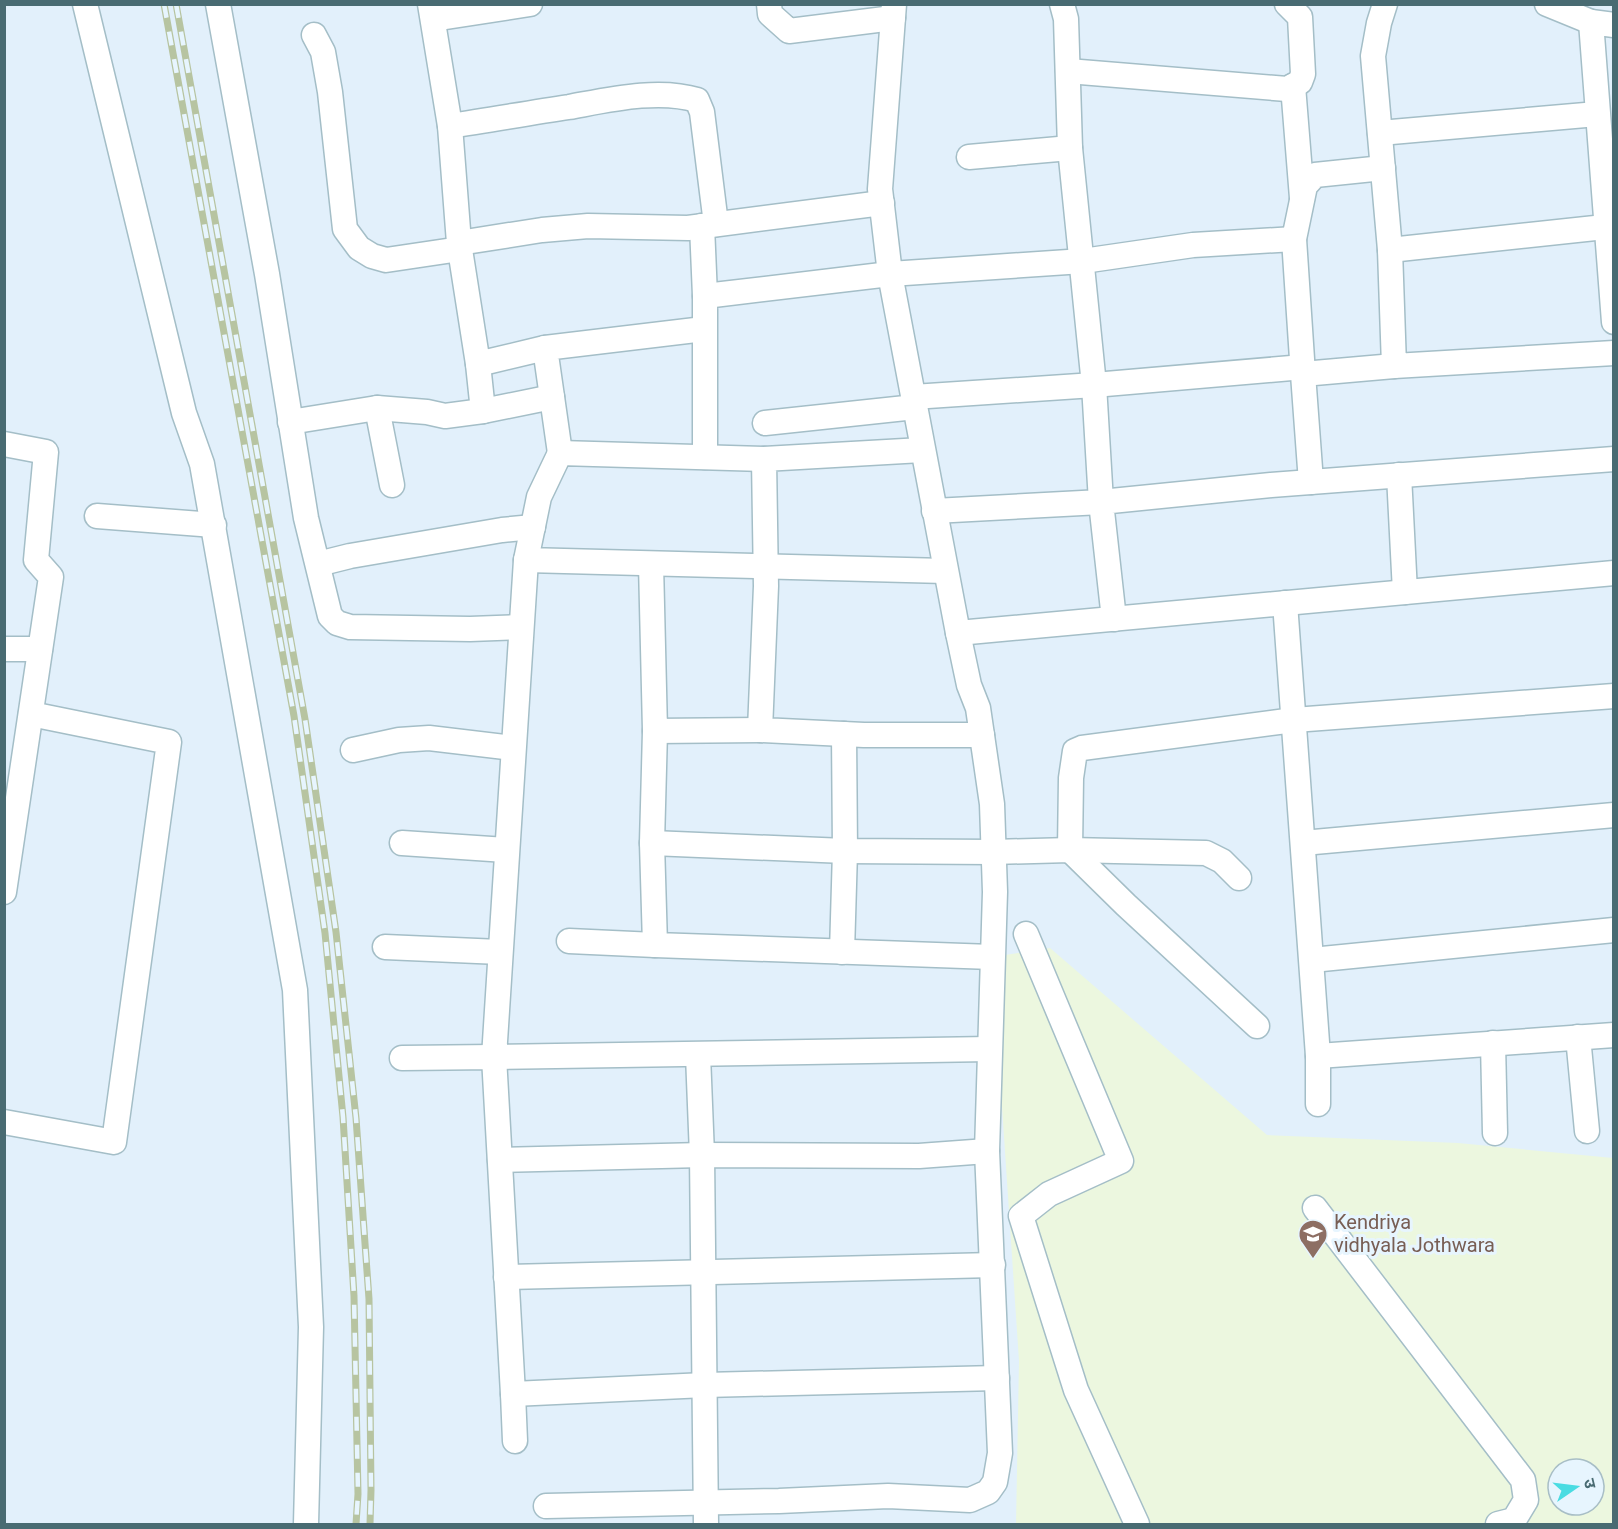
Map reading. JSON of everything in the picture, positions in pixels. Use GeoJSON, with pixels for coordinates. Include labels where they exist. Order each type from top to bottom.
{"type":"FeatureCollection","features":[{"type":"Feature","properties":{"kind":"street"},"geometry":{"type":"LineString","coordinates":[[85,4],[184,413],[202,464],[295,990],[311,1327],[306,1524]]}},
{"type":"Feature","properties":{"kind":"street"},"geometry":{"type":"LineString","coordinates":[[218,4],[267,274],[306,518],[330,616],[337,623],[350,627],[470,629],[521,627]]}},
{"type":"Feature","properties":{"kind":"street"},"geometry":{"type":"LineString","coordinates":[[483,411],[460,246],[450,126],[431,12],[530,4]]}},
{"type":"Feature","properties":{"kind":"street"},"geometry":{"type":"LineString","coordinates":[[546,1506],[706,1514],[888,1496],[970,1500],[988,1492],[995,1482],[1000,1453],[987,1151],[995,892],[992,804],[978,708],[969,686],[945,571],[890,274],[880,189],[893,11],[789,31],[770,14],[769,4]]}},
{"type":"Feature","properties":{"kind":"street"},"geometry":{"type":"LineString","coordinates":[[1062,4],[1066,19],[1070,148],[1083,261],[1101,502],[1114,619]]}},
{"type":"Feature","properties":{"kind":"street"},"geometry":{"type":"LineString","coordinates":[[1385,4],[1373,56],[1390,250],[1394,366]]}},
{"type":"Feature","properties":{"kind":"street"},"geometry":{"type":"LineString","coordinates":[[1547,4],[1602,23],[1597,114],[1610,226],[1614,322]]}},
{"type":"Feature","properties":{"kind":"street"},"geometry":{"type":"LineString","coordinates":[[1068,71],[1287,89],[1300,82],[1303,74],[1300,17],[1292,6]]}},
{"type":"Feature","properties":{"kind":"street"},"geometry":{"type":"LineString","coordinates":[[314,35],[322,52],[330,92],[345,229],[359,248],[372,256],[386,260],[542,230],[588,226],[688,228],[882,203]]}},
{"type":"Feature","properties":{"kind":"street"},"geometry":{"type":"LineString","coordinates":[[1293,86],[1302,198]]}},
{"type":"Feature","properties":{"kind":"street"},"geometry":{"type":"LineString","coordinates":[[450,126],[606,100],[660,95],[681,95],[697,100],[702,112],[709,225],[704,329],[705,457]]}},
{"type":"Feature","properties":{"kind":"street"},"geometry":{"type":"LineString","coordinates":[[1380,133],[1597,114]]}},
{"type":"Feature","properties":{"kind":"street"},"geometry":{"type":"LineString","coordinates":[[969,157],[1070,148]]}},
{"type":"Feature","properties":{"kind":"street"},"geometry":{"type":"LineString","coordinates":[[1311,482],[1294,239],[1302,198],[1305,186],[1315,175],[1383,168]]}},
{"type":"Feature","properties":{"kind":"street"},"geometry":{"type":"LineString","coordinates":[[1390,250],[1610,226]]}},
{"type":"Feature","properties":{"kind":"street"},"geometry":{"type":"LineString","coordinates":[[705,296],[890,274],[1083,261],[1193,245],[1294,239]]}},
{"type":"Feature","properties":{"kind":"street"},"geometry":{"type":"LineString","coordinates":[[478,364],[544,348],[704,329]]}},
{"type":"Feature","properties":{"kind":"street"},"geometry":{"type":"LineString","coordinates":[[515,1441],[494,1057],[526,560],[539,497],[560,453],[544,348]]}},
{"type":"Feature","properties":{"kind":"street"},"geometry":{"type":"LineString","coordinates":[[765,423],[914,402],[1094,385],[1303,370],[1614,353]]}},
{"type":"Feature","properties":{"kind":"street"},"geometry":{"type":"LineString","coordinates":[[290,422],[377,408],[427,412],[445,416],[552,397]]}},
{"type":"Feature","properties":{"kind":"street"},"geometry":{"type":"LineString","coordinates":[[377,408],[392,485]]}},
{"type":"Feature","properties":{"kind":"street"},"geometry":{"type":"LineString","coordinates":[[4,444],[46,452],[36,560],[51,577],[4,892]]}},
{"type":"Feature","properties":{"kind":"street"},"geometry":{"type":"LineString","coordinates":[[560,453],[764,459],[922,450]]}},
{"type":"Feature","properties":{"kind":"street"},"geometry":{"type":"LineString","coordinates":[[760,730],[765,566],[764,459]]}},
{"type":"Feature","properties":{"kind":"street"},"geometry":{"type":"LineString","coordinates":[[934,510],[1101,502],[1311,482],[1614,459]]}},
{"type":"Feature","properties":{"kind":"street"},"geometry":{"type":"LineString","coordinates":[[1399,475],[1405,592]]}},
{"type":"Feature","properties":{"kind":"street"},"geometry":{"type":"LineString","coordinates":[[97,516],[214,525]]}},
{"type":"Feature","properties":{"kind":"street"},"geometry":{"type":"LineString","coordinates":[[318,564],[362,554],[502,530],[533,527]]}},
{"type":"Feature","properties":{"kind":"street"},"geometry":{"type":"LineString","coordinates":[[526,560],[945,571]]}},
{"type":"Feature","properties":{"kind":"street"},"geometry":{"type":"LineString","coordinates":[[651,564],[655,731],[652,843],[655,945]]}},
{"type":"Feature","properties":{"kind":"street"},"geometry":{"type":"LineString","coordinates":[[958,633],[1614,573]]}},
{"type":"Feature","properties":{"kind":"street"},"geometry":{"type":"LineString","coordinates":[[1285,603],[1312,960],[1318,1056],[1318,1104]]}},
{"type":"Feature","properties":{"kind":"street"},"geometry":{"type":"LineString","coordinates":[[4,649],[40,649]]}},
{"type":"Feature","properties":{"kind":"street"},"geometry":{"type":"LineString","coordinates":[[1257,1026],[1070,850],[1071,778],[1075,751],[1082,748],[1294,720],[1614,696]]}},
{"type":"Feature","properties":{"kind":"street"},"geometry":{"type":"LineString","coordinates":[[4,1122],[114,1142],[169,742],[31,714]]}},
{"type":"Feature","properties":{"kind":"street"},"geometry":{"type":"LineString","coordinates":[[655,731],[760,730],[844,734],[982,735]]}},
{"type":"Feature","properties":{"kind":"street"},"geometry":{"type":"LineString","coordinates":[[842,952],[844,734]]}},
{"type":"Feature","properties":{"kind":"street"},"geometry":{"type":"LineString","coordinates":[[353,750],[399,740],[429,738],[513,748]]}},
{"type":"Feature","properties":{"kind":"street"},"geometry":{"type":"LineString","coordinates":[[1303,843],[1614,815]]}},
{"type":"Feature","properties":{"kind":"street"},"geometry":{"type":"LineString","coordinates":[[402,843],[506,850]]}},
{"type":"Feature","properties":{"kind":"street"},"geometry":{"type":"LineString","coordinates":[[652,843],[844,851],[1070,850],[1206,853],[1222,861],[1239,878]]}},
{"type":"Feature","properties":{"kind":"street"},"geometry":{"type":"LineString","coordinates":[[1312,960],[1614,930]]}},
{"type":"Feature","properties":{"kind":"street"},"geometry":{"type":"LineString","coordinates":[[1026,933],[1122,1161],[1049,1194],[1021,1216],[1076,1390],[1137,1524]]}},
{"type":"Feature","properties":{"kind":"street"},"geometry":{"type":"LineString","coordinates":[[569,941],[992,957]]}},
{"type":"Feature","properties":{"kind":"street"},"geometry":{"type":"LineString","coordinates":[[385,947],[500,952]]}},
{"type":"Feature","properties":{"kind":"street"},"geometry":{"type":"LineString","coordinates":[[1318,1056],[1614,1035]]}},
{"type":"Feature","properties":{"kind":"street"},"geometry":{"type":"LineString","coordinates":[[1578,1037],[1587,1131]]}},
{"type":"Feature","properties":{"kind":"street"},"geometry":{"type":"LineString","coordinates":[[1493,1043],[1495,1133]]}},
{"type":"Feature","properties":{"kind":"street"},"geometry":{"type":"LineString","coordinates":[[402,1058],[989,1049]]}},
{"type":"Feature","properties":{"kind":"street"},"geometry":{"type":"LineString","coordinates":[[698,1055],[702,1155],[706,1514]]}},
{"type":"Feature","properties":{"kind":"street"},"geometry":{"type":"LineString","coordinates":[[500,1160],[702,1155],[919,1156],[987,1151]]}},
{"type":"Feature","properties":{"kind":"street"},"geometry":{"type":"LineString","coordinates":[[1315,1208],[1523,1480],[1526,1500],[1514,1520],[1498,1524]]}},
{"type":"Feature","properties":{"kind":"street"},"geometry":{"type":"LineString","coordinates":[[506,1277],[993,1265]]}},
{"type":"Feature","properties":{"kind":"street"},"geometry":{"type":"LineString","coordinates":[[513,1394],[705,1385],[997,1378]]}},
{"type":"Feature","properties":{"kind":"shaded area","name":"Kendriya vidhyala Jothwara"},"geometry":{"type":"Polygon","coordinates":[[[1050,948],[1267,1135],[1458,1143],[1613,1158],[1613,1524],[1016,1524],[1019,1361],[992,957],[1050,948]]]}},
{"type":"Feature","properties":{"kind":"railway"},"geometry":{"type":"LineString","coordinates":[[164,4],[294,716],[325,933],[343,1117],[354,1296],[358,1494],[356,1524]]}},
{"type":"Feature","properties":{"kind":"railway"},"geometry":{"type":"LineString","coordinates":[[176,4],[305,719],[336,932],[356,1118],[369,1299],[370,1524]]}},
{"type":"Feature","properties":{"kind":"place","name":"Kendriya vidhyala Jothwara"},"geometry":{"type":"Point","coordinates":[1313,1260]}}]}
